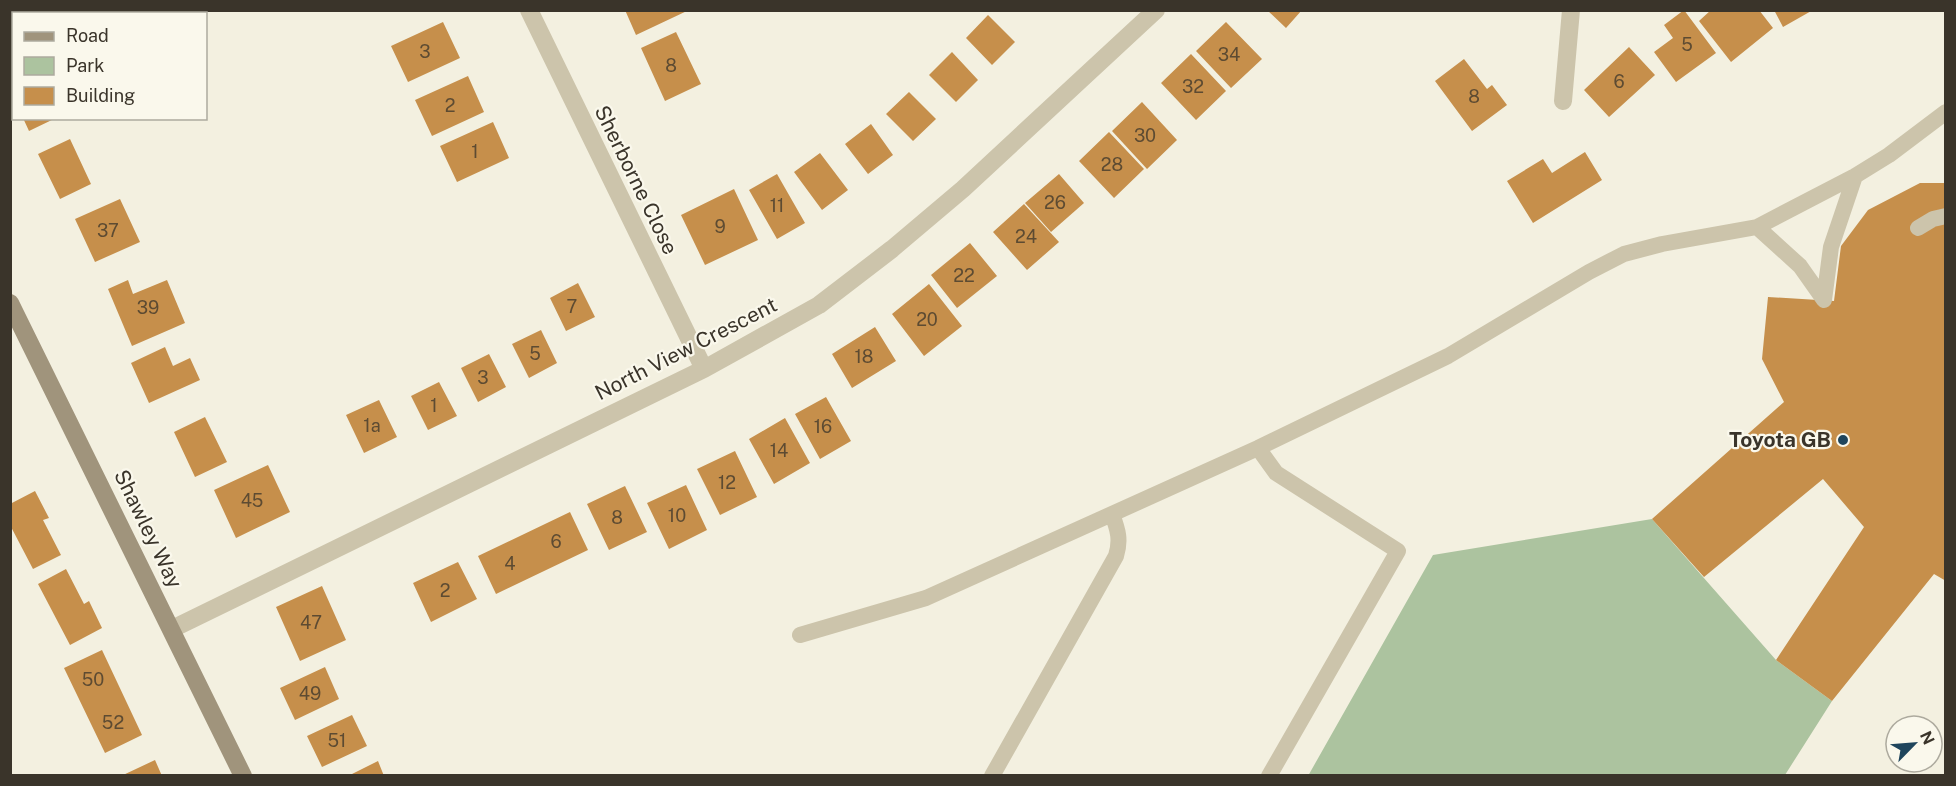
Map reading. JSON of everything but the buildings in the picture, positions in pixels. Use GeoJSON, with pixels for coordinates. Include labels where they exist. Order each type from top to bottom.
{"type":"FeatureCollection","features":[{"type":"Feature","properties":{"kind":"street","name":"Sherborne Close"},"geometry":{"type":"LineString","coordinates":[[529,10],[704,369]]}},
{"type":"Feature","properties":{"kind":"street"},"geometry":{"type":"LineString","coordinates":[[1563,101],[1571,10]]}},
{"type":"Feature","properties":{"kind":"street","name":"North View Crescent"},"geometry":{"type":"LineString","coordinates":[[172,629],[704,369],[819,305],[892,249],[963,189],[1155,11]]}},
{"type":"Feature","properties":{"kind":"street","name":"Shawley Way"},"geometry":{"type":"LineString","coordinates":[[12,311],[172,629],[243,776]]}},
{"type":"Feature","properties":{"kind":"lane"},"geometry":{"type":"LineString","coordinates":[[800,635],[926,598],[1258,448],[1448,356],[1624,254],[1662,244],[1758,227],[1855,176],[1888,155],[1946,112]]}},
{"type":"Feature","properties":{"kind":"lane"},"geometry":{"type":"LineString","coordinates":[[1758,227],[1800,266],[1824,300],[1832,247],[1855,176]]}},
{"type":"Feature","properties":{"kind":"lane"},"geometry":{"type":"LineString","coordinates":[[1918,228],[1933,219],[1946,216]]}},
{"type":"Feature","properties":{"kind":"lane"},"geometry":{"type":"LineString","coordinates":[[1258,448],[1276,474],[1398,551],[1269,776]]}},
{"type":"Feature","properties":{"kind":"lane"},"geometry":{"type":"LineString","coordinates":[[992,776],[1116,556],[1120,543],[1112,514]]}},
{"type":"Feature","properties":{"kind":"green space"},"geometry":{"type":"Polygon","coordinates":[[[1652,519],[1776,660],[1832,701],[1785,775],[1308,776],[1433,555],[1652,519]]]}},
{"type":"Feature","properties":{"kind":"place","name":"Toyota GB"},"geometry":{"type":"Point","coordinates":[1843,440]}}]}
